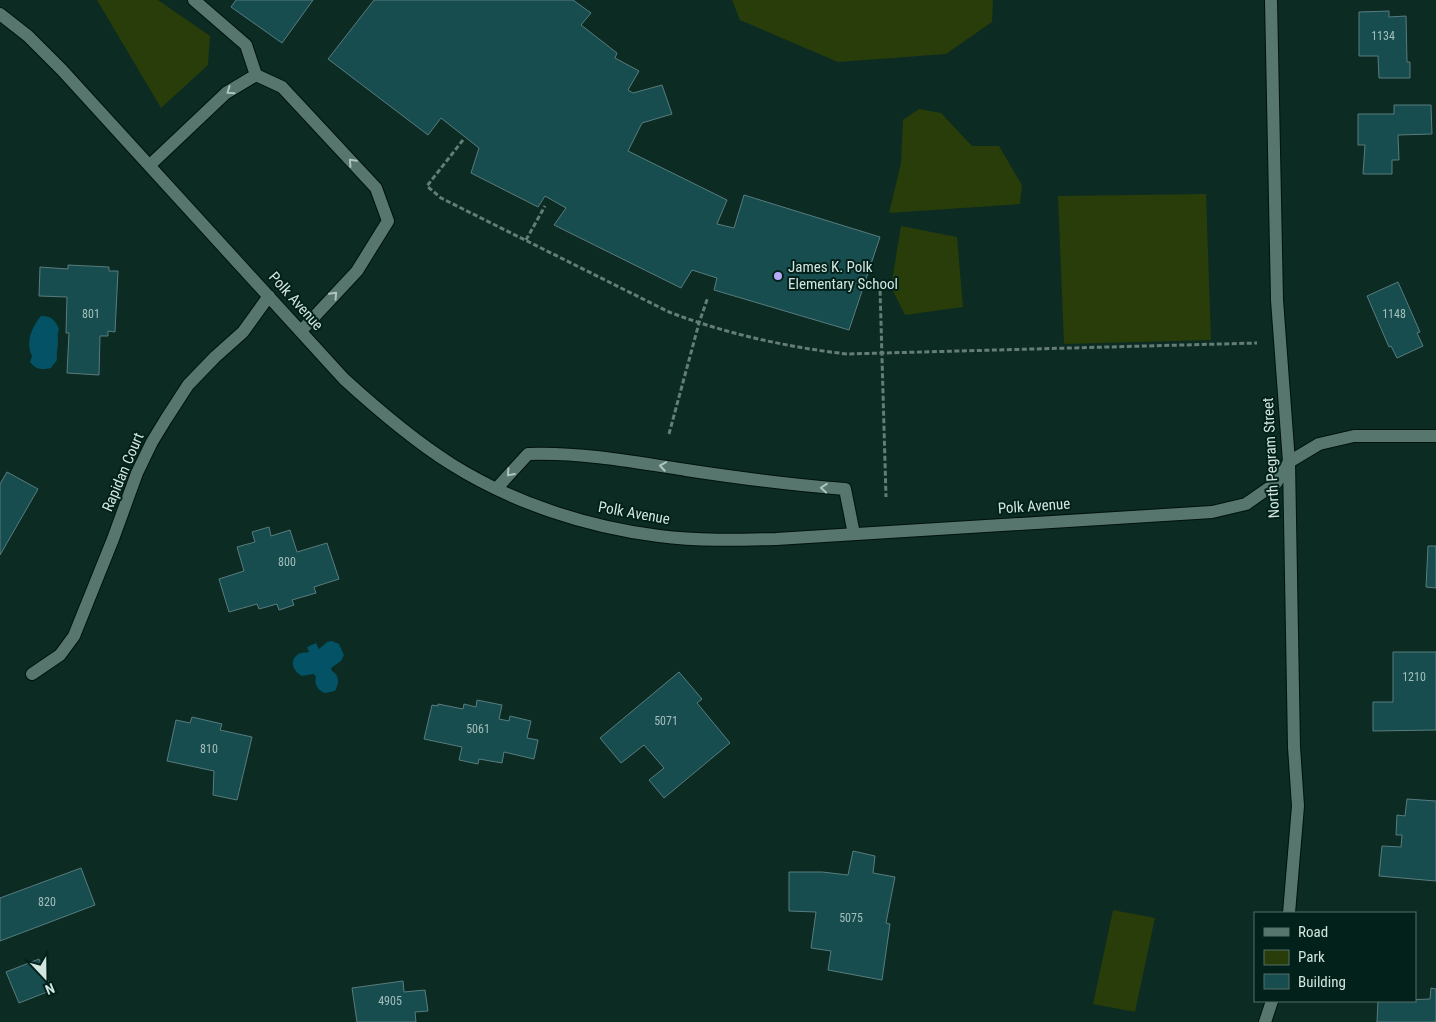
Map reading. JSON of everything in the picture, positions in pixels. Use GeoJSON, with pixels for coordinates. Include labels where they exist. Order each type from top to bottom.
{"type":"FeatureCollection","features":[{"type":"Feature","properties":{"kind":"street"},"geometry":{"type":"LineString","coordinates":[[194,0],[246,45],[256,75],[282,87],[376,188],[388,221],[357,271],[301,331]]}},
{"type":"Feature","properties":{"kind":"street","name":"North Pegram Street"},"geometry":{"type":"LineString","coordinates":[[1271,0],[1277,300],[1289,462],[1294,747],[1298,806],[1289,912]]}},
{"type":"Feature","properties":{"kind":"street","name":"Polk Avenue"},"geometry":{"type":"LineString","coordinates":[[0,14],[28,36],[62,70],[344,380],[392,422],[451,464],[497,488],[550,511],[576,519],[658,536],[731,541],[1212,512],[1246,504],[1276,483],[1289,462],[1319,444],[1354,436],[1436,436]]}},
{"type":"Feature","properties":{"kind":"street"},"geometry":{"type":"LineString","coordinates":[[150,165],[226,93],[256,75]]}},
{"type":"Feature","properties":{"kind":"street","name":"Rapidan Court"},"geometry":{"type":"LineString","coordinates":[[32,674],[60,656],[74,636],[138,473],[152,442],[166,419],[188,386],[215,357],[243,332],[269,296]]}},
{"type":"Feature","properties":{"kind":"street"},"geometry":{"type":"LineString","coordinates":[[497,488],[528,454],[553,453],[653,465],[770,483],[845,489],[854,534]]}},
{"type":"Feature","properties":{"kind":"street"},"geometry":{"type":"LineString","coordinates":[[1264,1022],[1272,1002]]}},
{"type":"Feature","properties":{"kind":"path"},"geometry":{"type":"LineString","coordinates":[[463,140],[427,186],[442,198],[631,293],[699,324],[753,339],[809,350],[847,354],[1258,343]]}},
{"type":"Feature","properties":{"kind":"path"},"geometry":{"type":"LineString","coordinates":[[526,240],[545,206]]}},
{"type":"Feature","properties":{"kind":"path"},"geometry":{"type":"LineString","coordinates":[[868,286],[880,288],[886,497]]}},
{"type":"Feature","properties":{"kind":"path"},"geometry":{"type":"LineString","coordinates":[[669,434],[708,297]]}},
{"type":"Feature","properties":{"kind":"green space"},"geometry":{"type":"Polygon","coordinates":[[[97,0],[158,0],[210,36],[208,65],[161,108],[97,0]]]}},
{"type":"Feature","properties":{"kind":"green space"},"geometry":{"type":"Polygon","coordinates":[[[732,0],[993,0],[992,22],[946,54],[838,62],[740,20],[732,0]]]}},
{"type":"Feature","properties":{"kind":"green space"},"geometry":{"type":"Polygon","coordinates":[[[919,109],[941,113],[972,146],[999,146],[1022,185],[1020,204],[889,213],[901,163],[903,120],[919,109]]]}},
{"type":"Feature","properties":{"kind":"green space"},"geometry":{"type":"Polygon","coordinates":[[[1206,194],[1211,340],[1064,344],[1058,196],[1206,194]]]}},
{"type":"Feature","properties":{"kind":"green space"},"geometry":{"type":"Polygon","coordinates":[[[901,226],[957,237],[963,307],[905,315],[891,287],[901,226]]]}},
{"type":"Feature","properties":{"kind":"green space"},"geometry":{"type":"Polygon","coordinates":[[[1113,910],[1155,918],[1135,1012],[1093,1004],[1113,910]]]}},
{"type":"Feature","properties":{"kind":"water"},"geometry":{"type":"Polygon","coordinates":[[[41,316],[53,319],[59,329],[57,360],[51,368],[45,369],[39,369],[30,362],[32,356],[29,345],[30,335],[41,316]]]}},
{"type":"Feature","properties":{"kind":"water"},"geometry":{"type":"Polygon","coordinates":[[[332,641],[339,644],[344,655],[341,661],[331,668],[338,680],[335,691],[325,693],[317,686],[315,682],[316,676],[313,674],[302,676],[295,670],[293,661],[298,654],[309,652],[307,647],[316,643],[319,649],[327,642],[332,641]]]}},
{"type":"Feature","properties":{"kind":"building"},"geometry":{"type":"Polygon","coordinates":[[[236,0],[313,0],[282,43],[231,7],[236,0]]]}},
{"type":"Feature","properties":{"kind":"building"},"geometry":{"type":"Polygon","coordinates":[[[374,0],[573,0],[591,13],[581,25],[617,53],[615,58],[639,71],[628,90],[633,93],[662,85],[672,114],[642,123],[628,151],[727,200],[717,224],[734,228],[744,195],[880,237],[849,330],[714,290],[717,278],[692,270],[681,288],[554,225],[566,208],[545,196],[538,207],[471,173],[479,148],[441,118],[428,135],[328,59],[374,0]]]}},
{"type":"Feature","properties":{"kind":"building"},"geometry":{"type":"Polygon","coordinates":[[[1389,11],[1389,17],[1406,16],[1407,62],[1410,62],[1410,78],[1379,78],[1378,56],[1359,56],[1359,12],[1389,11]]]}},
{"type":"Feature","properties":{"kind":"building"},"geometry":{"type":"Polygon","coordinates":[[[1394,105],[1431,105],[1432,134],[1398,135],[1399,160],[1392,160],[1392,174],[1363,174],[1365,145],[1358,145],[1358,114],[1394,114],[1394,105]]]}},
{"type":"Feature","properties":{"kind":"building"},"geometry":{"type":"Polygon","coordinates":[[[68,265],[109,267],[109,271],[118,271],[115,332],[108,331],[108,336],[100,336],[99,375],[67,373],[69,333],[66,333],[67,297],[39,296],[40,267],[68,269],[68,265]]]}},
{"type":"Feature","properties":{"kind":"building"},"geometry":{"type":"Polygon","coordinates":[[[1398,282],[1420,332],[1417,333],[1423,346],[1397,358],[1391,346],[1389,347],[1367,296],[1398,282]]]}},
{"type":"Feature","properties":{"kind":"building"},"geometry":{"type":"Polygon","coordinates":[[[7,472],[38,489],[0,555],[0,484],[7,472]]]}},
{"type":"Feature","properties":{"kind":"building"},"geometry":{"type":"Polygon","coordinates":[[[269,527],[271,536],[290,530],[297,552],[327,543],[339,579],[314,587],[316,593],[292,600],[294,605],[279,610],[277,604],[259,609],[257,604],[229,612],[219,579],[244,571],[237,547],[255,542],[252,532],[269,527]]]}},
{"type":"Feature","properties":{"kind":"building"},"geometry":{"type":"Polygon","coordinates":[[[1428,546],[1436,546],[1436,588],[1426,587],[1428,546]]]}},
{"type":"Feature","properties":{"kind":"building"},"geometry":{"type":"Polygon","coordinates":[[[1393,652],[1436,652],[1436,730],[1373,731],[1373,702],[1393,702],[1393,652]]]}},
{"type":"Feature","properties":{"kind":"building"},"geometry":{"type":"Polygon","coordinates":[[[679,672],[702,699],[697,703],[730,743],[664,798],[649,780],[664,768],[644,745],[621,763],[600,738],[679,672]]]}},
{"type":"Feature","properties":{"kind":"building"},"geometry":{"type":"Polygon","coordinates":[[[477,700],[502,705],[499,719],[509,721],[510,716],[531,721],[527,738],[538,740],[534,759],[504,752],[502,763],[479,759],[478,764],[459,760],[462,747],[424,739],[432,705],[438,706],[438,704],[463,709],[464,704],[476,707],[477,700]]]}},
{"type":"Feature","properties":{"kind":"building"},"geometry":{"type":"Polygon","coordinates":[[[192,717],[222,724],[220,730],[252,737],[237,800],[213,795],[214,771],[167,761],[176,720],[190,723],[192,717]]]}},
{"type":"Feature","properties":{"kind":"building"},"geometry":{"type":"Polygon","coordinates":[[[1407,799],[1436,801],[1436,881],[1379,876],[1382,846],[1401,847],[1402,835],[1396,835],[1397,815],[1405,816],[1407,799]]]}},
{"type":"Feature","properties":{"kind":"building"},"geometry":{"type":"Polygon","coordinates":[[[853,851],[875,856],[873,873],[895,877],[886,923],[890,924],[882,980],[828,970],[831,951],[811,948],[816,912],[789,911],[789,872],[822,872],[848,875],[853,851]]]}},
{"type":"Feature","properties":{"kind":"building"},"geometry":{"type":"Polygon","coordinates":[[[81,868],[95,905],[0,941],[0,898],[81,868]]]}},
{"type":"Feature","properties":{"kind":"building"},"geometry":{"type":"Polygon","coordinates":[[[39,959],[52,990],[19,1003],[6,972],[39,959]]]}},
{"type":"Feature","properties":{"kind":"building"},"geometry":{"type":"Polygon","coordinates":[[[403,981],[404,992],[425,990],[428,1011],[415,1012],[416,1022],[357,1022],[352,988],[403,981]]]}},
{"type":"Feature","properties":{"kind":"building"},"geometry":{"type":"Polygon","coordinates":[[[1431,988],[1436,989],[1436,1022],[1377,1022],[1378,1002],[1416,1002],[1416,1000],[1430,999],[1431,988]]]}},
{"type":"Feature","properties":{"kind":"place","name":"James K. Polk Elementary School"},"geometry":{"type":"Point","coordinates":[778,276]}}]}
